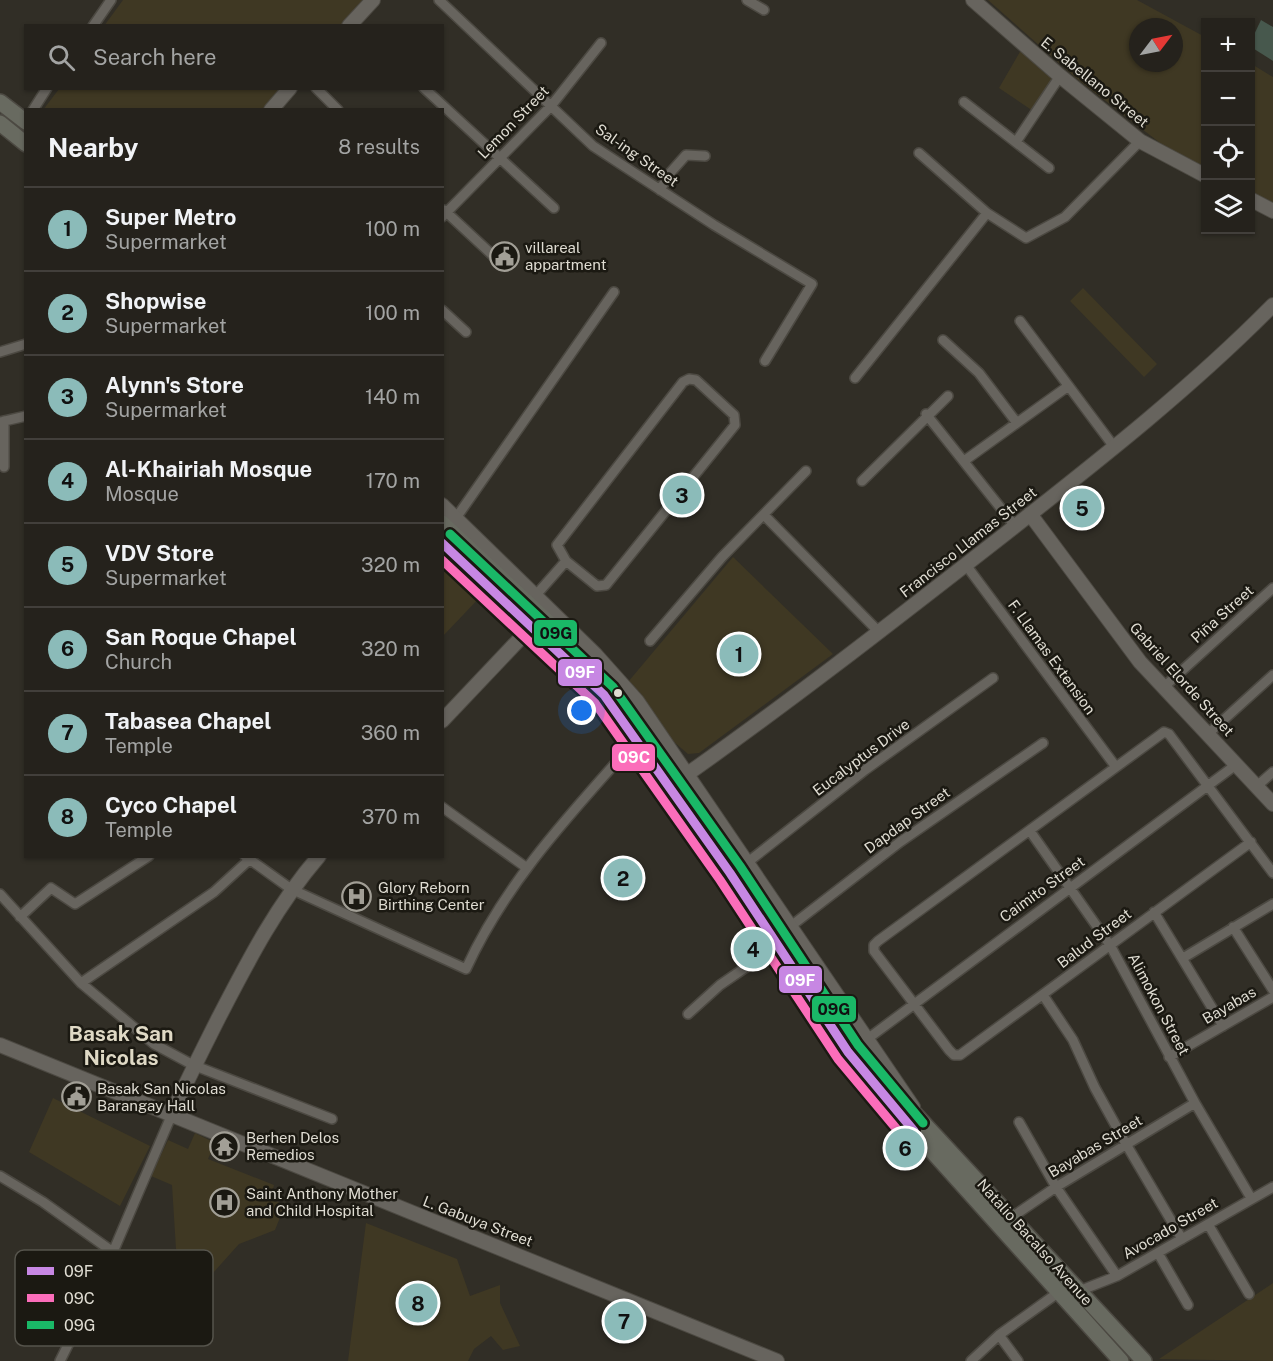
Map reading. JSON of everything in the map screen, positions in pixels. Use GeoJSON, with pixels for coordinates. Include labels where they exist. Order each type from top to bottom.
{"type":"FeatureCollection","features":[{"type":"Feature","properties":{"kind":"main road"},"geometry":{"type":"LineString","coordinates":[[352,24],[373,0]]}},
{"type":"Feature","properties":{"kind":"main road","name":"E. Sabellano Street"},"geometry":{"type":"LineString","coordinates":[[973,0],[1060,76],[1140,141],[1201,173]]}},
{"type":"Feature","properties":{"kind":"main road"},"geometry":{"type":"LineString","coordinates":[[273,108],[288,90]]}},
{"type":"Feature","properties":{"kind":"main road"},"geometry":{"type":"LineString","coordinates":[[0,102],[24,120]]}},
{"type":"Feature","properties":{"kind":"main road"},"geometry":{"type":"LineString","coordinates":[[0,123],[24,142]]}},
{"type":"Feature","properties":{"kind":"main road"},"geometry":{"type":"LineString","coordinates":[[1255,201],[1273,211]]}},
{"type":"Feature","properties":{"kind":"main road","name":"Francisco Llamas Street"},"geometry":{"type":"LineString","coordinates":[[669,787],[879,632],[1115,448],[1210,367],[1273,305]]}},
{"type":"Feature","properties":{"kind":"main road","name":"Gabriel Elorde Street"},"geometry":{"type":"LineString","coordinates":[[1030,514],[1140,662],[1209,733],[1273,804]]}},
{"type":"Feature","properties":{"kind":"main road"},"geometry":{"type":"LineString","coordinates":[[449,521],[565,638]]}},
{"type":"Feature","properties":{"kind":"main road","name":"Natalio Bacalso Avenue"},"geometry":{"type":"LineString","coordinates":[[449,521],[536,595],[595,654],[637,701],[791,926],[920,1127]]}},
{"type":"Feature","properties":{"kind":"main road","name":"Natalio Bacalso Avenue"},"geometry":{"type":"LineString","coordinates":[[444,545],[604,695],[637,739],[849,1053],[880,1093],[920,1127],[1012,1217],[1144,1361]]}},
{"type":"Feature","properties":{"kind":"main road"},"geometry":{"type":"LineString","coordinates":[[444,720],[532,626]]}},
{"type":"Feature","properties":{"kind":"main road","name":"Natalio Bacalso Avenue"},"geometry":{"type":"LineString","coordinates":[[720,840],[856,1044],[890,1089],[1059,1292],[1121,1361]]}},
{"type":"Feature","properties":{"kind":"main road"},"geometry":{"type":"LineString","coordinates":[[172,1114],[247,960],[291,889],[318,858]]}},
{"type":"Feature","properties":{"kind":"main road","name":"L. Gabuya Street"},"geometry":{"type":"LineString","coordinates":[[0,1045],[777,1361]]}},
{"type":"Feature","properties":{"kind":"street"},"geometry":{"type":"LineString","coordinates":[[94,24],[111,0]]}},
{"type":"Feature","properties":{"kind":"street","name":"Sal-ing Street"},"geometry":{"type":"LineString","coordinates":[[439,0],[593,146],[812,284],[765,361]]}},
{"type":"Feature","properties":{"kind":"street"},"geometry":{"type":"LineString","coordinates":[[747,0],[764,10]]}},
{"type":"Feature","properties":{"kind":"street","name":"Lemon Street"},"geometry":{"type":"LineString","coordinates":[[444,213],[551,106],[601,43]]}},
{"type":"Feature","properties":{"kind":"street"},"geometry":{"type":"LineString","coordinates":[[1016,142],[1060,76]]}},
{"type":"Feature","properties":{"kind":"street"},"geometry":{"type":"LineString","coordinates":[[34,108],[46,90]]}},
{"type":"Feature","properties":{"kind":"street"},"geometry":{"type":"LineString","coordinates":[[318,90],[336,108]]}},
{"type":"Feature","properties":{"kind":"street"},"geometry":{"type":"LineString","coordinates":[[426,90],[554,208]]}},
{"type":"Feature","properties":{"kind":"street"},"geometry":{"type":"LineString","coordinates":[[964,102],[1049,168]]}},
{"type":"Feature","properties":{"kind":"street"},"geometry":{"type":"LineString","coordinates":[[919,153],[987,213],[1026,238],[1065,217],[1140,141]]}},
{"type":"Feature","properties":{"kind":"street"},"geometry":{"type":"LineString","coordinates":[[660,190],[670,172],[686,155],[705,156]]}},
{"type":"Feature","properties":{"kind":"street"},"geometry":{"type":"LineString","coordinates":[[444,213],[501,263]]}},
{"type":"Feature","properties":{"kind":"street"},"geometry":{"type":"LineString","coordinates":[[855,378],[987,213]]}},
{"type":"Feature","properties":{"kind":"street"},"geometry":{"type":"LineString","coordinates":[[449,521],[614,292]]}},
{"type":"Feature","properties":{"kind":"street"},"geometry":{"type":"LineString","coordinates":[[444,312],[466,332]]}},
{"type":"Feature","properties":{"kind":"street"},"geometry":{"type":"LineString","coordinates":[[1020,321],[1067,387],[1115,448]]}},
{"type":"Feature","properties":{"kind":"street"},"geometry":{"type":"LineString","coordinates":[[943,340],[979,373],[1017,423]]}},
{"type":"Feature","properties":{"kind":"street"},"geometry":{"type":"LineString","coordinates":[[1,349],[24,344]]}},
{"type":"Feature","properties":{"kind":"street"},"geometry":{"type":"LineString","coordinates":[[689,379],[696,380],[734,415],[735,425],[606,585],[597,586],[566,561],[557,545],[683,382],[689,379]]}},
{"type":"Feature","properties":{"kind":"street"},"geometry":{"type":"LineString","coordinates":[[964,461],[1067,387]]}},
{"type":"Feature","properties":{"kind":"street"},"geometry":{"type":"LineString","coordinates":[[862,481],[926,414],[948,396]]}},
{"type":"Feature","properties":{"kind":"street"},"geometry":{"type":"LineString","coordinates":[[926,414],[1015,526]]}},
{"type":"Feature","properties":{"kind":"street"},"geometry":{"type":"LineString","coordinates":[[4,467],[2,422],[24,419]]}},
{"type":"Feature","properties":{"kind":"street"},"geometry":{"type":"LineString","coordinates":[[650,641],[722,557],[806,471]]}},
{"type":"Feature","properties":{"kind":"street"},"geometry":{"type":"LineString","coordinates":[[764,515],[879,632]]}},
{"type":"Feature","properties":{"kind":"street"},"geometry":{"type":"LineString","coordinates":[[536,595],[566,561]]}},
{"type":"Feature","properties":{"kind":"street","name":"F. Llamas Extension"},"geometry":{"type":"LineString","coordinates":[[966,565],[1116,767]]}},
{"type":"Feature","properties":{"kind":"street","name":"Piña Street"},"geometry":{"type":"LineString","coordinates":[[1164,687],[1273,588]]}},
{"type":"Feature","properties":{"kind":"street"},"geometry":{"type":"LineString","coordinates":[[1209,733],[1273,675]]}},
{"type":"Feature","properties":{"kind":"street","name":"Eucalyptus Drive"},"geometry":{"type":"LineString","coordinates":[[748,862],[865,770],[993,678]]}},
{"type":"Feature","properties":{"kind":"street"},"geometry":{"type":"LineString","coordinates":[[913,1003],[874,951],[874,945],[1164,732],[1169,734],[1209,785],[1273,873]]}},
{"type":"Feature","properties":{"kind":"street"},"geometry":{"type":"LineString","coordinates":[[81,983],[214,892],[247,858],[291,889],[466,969],[480,938],[527,868],[554,832],[637,739]]}},
{"type":"Feature","properties":{"kind":"street","name":"Dapdap Street"},"geometry":{"type":"LineString","coordinates":[[791,926],[900,842],[1043,743]]}},
{"type":"Feature","properties":{"kind":"street","name":"Caimito Street"},"geometry":{"type":"LineString","coordinates":[[866,1040],[1237,764]]}},
{"type":"Feature","properties":{"kind":"street"},"geometry":{"type":"LineString","coordinates":[[1257,786],[1273,772]]}},
{"type":"Feature","properties":{"kind":"street"},"geometry":{"type":"LineString","coordinates":[[444,808],[527,868]]}},
{"type":"Feature","properties":{"kind":"street","name":"Alimokon Street"},"geometry":{"type":"LineString","coordinates":[[1029,831],[1110,945],[1169,1057],[1251,1198]]}},
{"type":"Feature","properties":{"kind":"street","name":"Balud Street"},"geometry":{"type":"LineString","coordinates":[[913,1003],[954,1055],[960,1055],[1251,842]]}},
{"type":"Feature","properties":{"kind":"street"},"geometry":{"type":"LineString","coordinates":[[20,917],[51,888],[75,904],[146,858]]}},
{"type":"Feature","properties":{"kind":"street"},"geometry":{"type":"LineString","coordinates":[[0,894],[81,983],[138,1032],[194,1065],[332,1119]]}},
{"type":"Feature","properties":{"kind":"street"},"geometry":{"type":"LineString","coordinates":[[1183,958],[1273,904]]}},
{"type":"Feature","properties":{"kind":"street"},"geometry":{"type":"LineString","coordinates":[[1154,912],[1223,1026]]}},
{"type":"Feature","properties":{"kind":"street"},"geometry":{"type":"LineString","coordinates":[[1233,927],[1273,990]]}},
{"type":"Feature","properties":{"kind":"street"},"geometry":{"type":"LineString","coordinates":[[688,1014],[720,985],[777,946]]}},
{"type":"Feature","properties":{"kind":"street"},"geometry":{"type":"LineString","coordinates":[[1043,995],[1073,1040],[1095,1088],[1182,1239]]}},
{"type":"Feature","properties":{"kind":"street","name":"Bayabas"},"geometry":{"type":"LineString","coordinates":[[1169,1057],[1273,998]]}},
{"type":"Feature","properties":{"kind":"street","name":"Bayabas Street"},"geometry":{"type":"LineString","coordinates":[[1012,1217],[1056,1187],[1195,1103]]}},
{"type":"Feature","properties":{"kind":"street"},"geometry":{"type":"LineString","coordinates":[[114,1250],[172,1114]]}},
{"type":"Feature","properties":{"kind":"street"},"geometry":{"type":"LineString","coordinates":[[1019,1122],[1056,1187],[1117,1276]]}},
{"type":"Feature","properties":{"kind":"street"},"geometry":{"type":"LineString","coordinates":[[0,1176],[44,1202],[110,1250]]}},
{"type":"Feature","properties":{"kind":"street","name":"Avocado Street"},"geometry":{"type":"LineString","coordinates":[[1079,1291],[1117,1276],[1273,1187]]}},
{"type":"Feature","properties":{"kind":"street"},"geometry":{"type":"LineString","coordinates":[[1208,1224],[1249,1294]]}},
{"type":"Feature","properties":{"kind":"street"},"geometry":{"type":"LineString","coordinates":[[1158,1253],[1188,1305]]}},
{"type":"Feature","properties":{"kind":"street"},"geometry":{"type":"LineString","coordinates":[[971,1361],[999,1335],[1059,1292]]}},
{"type":"Feature","properties":{"kind":"street"},"geometry":{"type":"LineString","coordinates":[[999,1335],[1018,1361]]}},
{"type":"Feature","properties":{"kind":"street"},"geometry":{"type":"LineString","coordinates":[[60,1361],[67,1346]]}},
{"type":"Feature","properties":{"kind":"shaded area"},"geometry":{"type":"Polygon","coordinates":[[[123,0],[366,0],[342,24],[105,24],[123,0]]]}},
{"type":"Feature","properties":{"kind":"shaded area"},"geometry":{"type":"Polygon","coordinates":[[[988,0],[1137,0],[1170,18],[1129,18],[1129,72],[1183,72],[1183,25],[1201,35],[1201,166],[1164,146],[1076,78],[988,0]]]}},
{"type":"Feature","properties":{"kind":"shaded area"},"geometry":{"type":"Polygon","coordinates":[[[1021,50],[1053,78],[1033,111],[999,88],[1021,50]]]}},
{"type":"Feature","properties":{"kind":"shaded area"},"geometry":{"type":"Polygon","coordinates":[[[1255,66],[1273,77],[1273,204],[1255,194],[1255,66]]]}},
{"type":"Feature","properties":{"kind":"shaded area"},"geometry":{"type":"Polygon","coordinates":[[[58,90],[281,90],[263,108],[45,108],[58,90]]]}},
{"type":"Feature","properties":{"kind":"shaded area"},"geometry":{"type":"Polygon","coordinates":[[[1083,288],[1157,364],[1144,377],[1070,301],[1083,288]]]}},
{"type":"Feature","properties":{"kind":"shaded area"},"geometry":{"type":"Polygon","coordinates":[[[444,556],[484,593],[444,635],[444,556]]]}},
{"type":"Feature","properties":{"kind":"shaded area"},"geometry":{"type":"Polygon","coordinates":[[[733,557],[833,654],[699,753],[688,754],[674,742],[628,682],[733,557]]]}},
{"type":"Feature","properties":{"kind":"shaded area"},"geometry":{"type":"Polygon","coordinates":[[[53,1098],[150,1146],[120,1206],[29,1152],[53,1098]]]}},
{"type":"Feature","properties":{"kind":"shaded area","name":"Saint Anthony Mother and Child Hospital"},"geometry":{"type":"Polygon","coordinates":[[[195,1133],[215,1143],[208,1159],[274,1185],[270,1199],[285,1205],[275,1230],[239,1244],[213,1273],[213,1250],[176,1249],[172,1185],[151,1176],[168,1140],[188,1149],[195,1133]]]}},
{"type":"Feature","properties":{"kind":"shaded area"},"geometry":{"type":"Polygon","coordinates":[[[366,1223],[457,1259],[470,1296],[500,1285],[500,1303],[520,1346],[503,1350],[491,1336],[474,1349],[468,1361],[348,1361],[366,1223]]]}},
{"type":"Feature","properties":{"kind":"shaded area"},"geometry":{"type":"Polygon","coordinates":[[[1273,1283],[1273,1361],[1159,1359],[1273,1283]]]}},
{"type":"Feature","properties":{"kind":"green space"},"geometry":{"type":"Polygon","coordinates":[[[1261,20],[1273,27],[1273,61],[1255,50],[1255,33],[1261,20]]]}},
{"type":"Feature","properties":{"kind":"tunnel"},"geometry":{"type":"LineString","coordinates":[[565,638],[614,691],[720,840]]}},
{"type":"Feature","properties":{"kind":"transit line","name":"09G"},"geometry":{"type":"LineString","coordinates":[[450,534],[613,687],[740,866],[858,1045],[923,1123]]}},
{"type":"Feature","properties":{"kind":"transit line","name":"09F"},"geometry":{"type":"LineString","coordinates":[[444,545],[604,695],[730,873],[848,1052],[914,1131]]}},
{"type":"Feature","properties":{"kind":"transit line","name":"09C"},"geometry":{"type":"LineString","coordinates":[[444,562],[595,703],[720,880],[838,1059],[905,1139]]}},
{"type":"Feature","properties":{"kind":"place","name":"villareal appartment"},"geometry":{"type":"Point","coordinates":[504,256]}},
{"type":"Feature","properties":{"kind":"place","name":"Alynn's Store"},"geometry":{"type":"Point","coordinates":[682,495]}},
{"type":"Feature","properties":{"kind":"place","name":"VDV Store"},"geometry":{"type":"Point","coordinates":[1082,508]}},
{"type":"Feature","properties":{"kind":"place","name":"Super Metro"},"geometry":{"type":"Point","coordinates":[739,654]}},
{"type":"Feature","properties":{"kind":"place","name":"Shopwise"},"geometry":{"type":"Point","coordinates":[623,878]}},
{"type":"Feature","properties":{"kind":"place","name":"Glory Reborn Birthing Center"},"geometry":{"type":"Point","coordinates":[357,896]}},
{"type":"Feature","properties":{"kind":"place","name":"Al-Khairiah Mosque"},"geometry":{"type":"Point","coordinates":[753,949]}},
{"type":"Feature","properties":{"kind":"place","name":"Basak San Nicolas Barangay Hall"},"geometry":{"type":"Point","coordinates":[76,1097]}},
{"type":"Feature","properties":{"kind":"place","name":"Berhen Delos Remedios"},"geometry":{"type":"Point","coordinates":[225,1146]}},
{"type":"Feature","properties":{"kind":"place","name":"San Roque Chapel"},"geometry":{"type":"Point","coordinates":[905,1148]}},
{"type":"Feature","properties":{"kind":"place","name":"Saint Anthony Mother and Child Hospital"},"geometry":{"type":"Point","coordinates":[225,1202]}},
{"type":"Feature","properties":{"kind":"place","name":"Cyco Chapel"},"geometry":{"type":"Point","coordinates":[418,1303]}},
{"type":"Feature","properties":{"kind":"place","name":"Tabasea Chapel"},"geometry":{"type":"Point","coordinates":[624,1321]}},
{"type":"Feature","properties":{"kind":"district","name":"Basak San Nicolas"},"geometry":{"type":"Point","coordinates":[121,1045]}}]}
